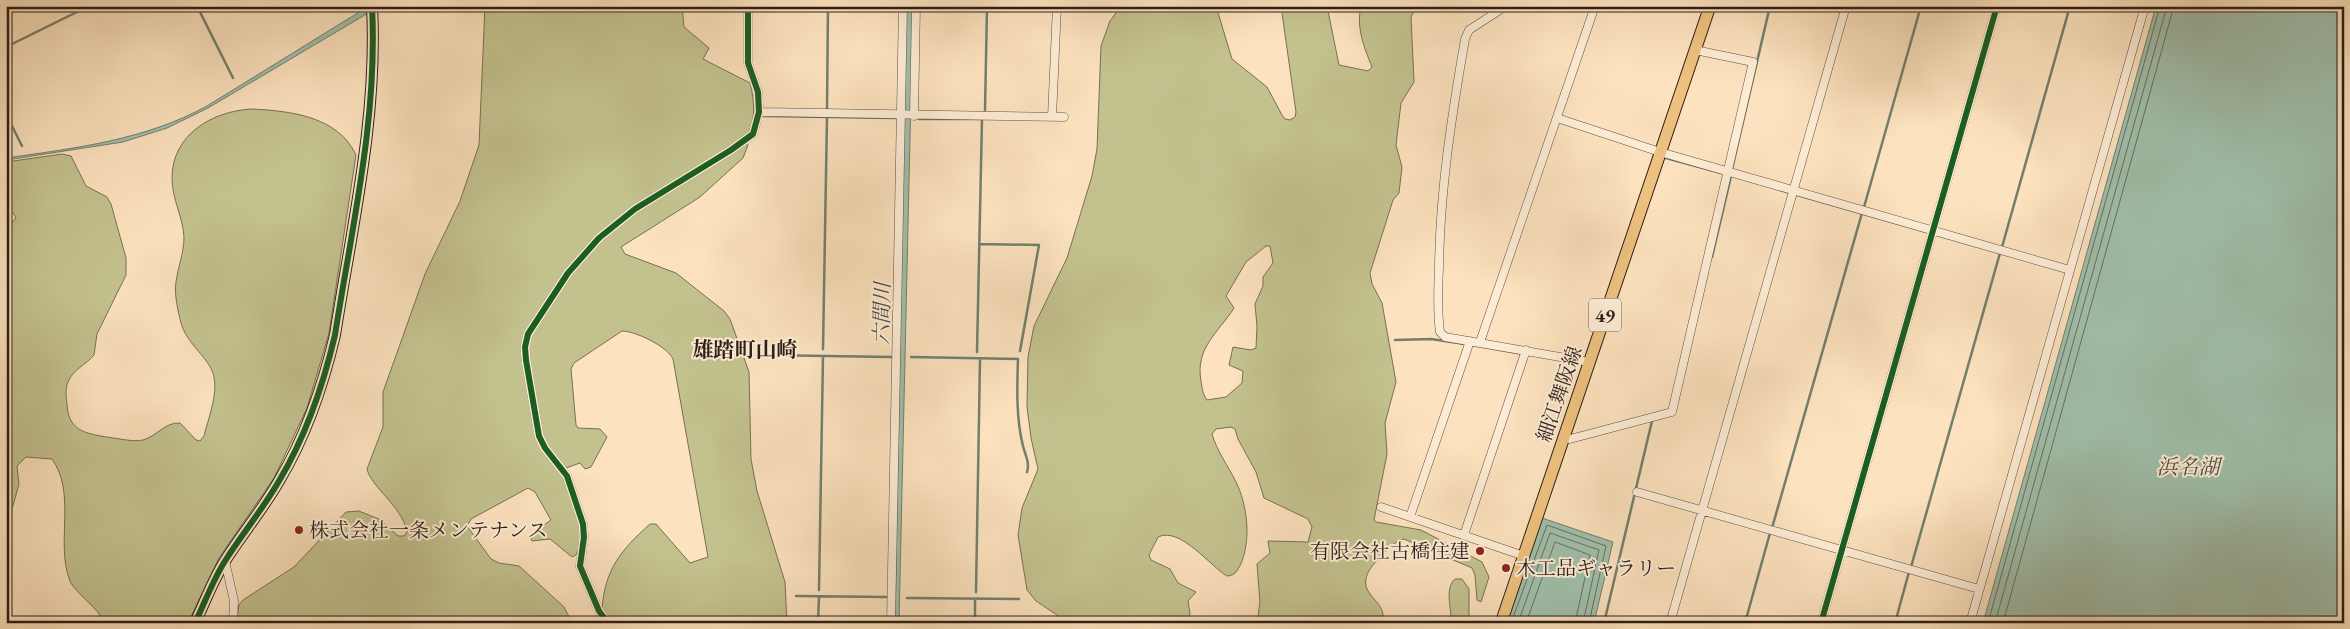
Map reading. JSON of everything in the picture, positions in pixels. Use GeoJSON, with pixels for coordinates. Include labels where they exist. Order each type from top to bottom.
{"type":"FeatureCollection","features":[{"type":"Feature","properties":{"kind":"main road","name":"細江舞阪線"},"geometry":{"type":"LineString","coordinates":[[1501,623],[1710,6]]}},
{"type":"Feature","properties":{"kind":"street"},"geometry":{"type":"LineString","coordinates":[[608,623],[599,611],[580,566],[584,537],[583,524],[567,476],[545,448],[540,436],[525,347],[528,334],[568,273],[599,238],[635,209],[750,136],[756,130],[759,112],[758,92],[748,63],[748,6]]}},
{"type":"Feature","properties":{"kind":"street"},"geometry":{"type":"LineString","coordinates":[[903,6],[909,114]]}},
{"type":"Feature","properties":{"kind":"street"},"geometry":{"type":"LineString","coordinates":[[891,623],[909,114],[916,6]]}},
{"type":"Feature","properties":{"kind":"street"},"geometry":{"type":"LineString","coordinates":[[1052,117],[1057,6]]}},
{"type":"Feature","properties":{"kind":"street"},"geometry":{"type":"LineString","coordinates":[[1506,6],[1467,34],[1450,125],[1445,176],[1439,246],[1440,332],[1445,337],[1589,362]]}},
{"type":"Feature","properties":{"kind":"street"},"geometry":{"type":"LineString","coordinates":[[1480,342],[1595,6]]}},
{"type":"Feature","properties":{"kind":"street"},"geometry":{"type":"LineString","coordinates":[[1670,623],[1846,6]]}},
{"type":"Feature","properties":{"kind":"street"},"geometry":{"type":"LineString","coordinates":[[1821,623],[1996,6]]}},
{"type":"Feature","properties":{"kind":"street"},"geometry":{"type":"LineString","coordinates":[[1970,623],[2145,6]]}},
{"type":"Feature","properties":{"kind":"street"},"geometry":{"type":"LineString","coordinates":[[195,623],[225,561],[266,503],[292,458],[313,410],[329,360],[370,112],[373,69],[372,9]]}},
{"type":"Feature","properties":{"kind":"street"},"geometry":{"type":"LineString","coordinates":[[1564,437],[1570,439],[1672,412],[1753,62],[1695,50]]}},
{"type":"Feature","properties":{"kind":"street"},"geometry":{"type":"LineString","coordinates":[[759,112],[1064,117]]}},
{"type":"Feature","properties":{"kind":"street"},"geometry":{"type":"LineString","coordinates":[[1557,118],[1660,152],[2070,270]]}},
{"type":"Feature","properties":{"kind":"street"},"geometry":{"type":"LineString","coordinates":[[1410,517],[1470,341]]}},
{"type":"Feature","properties":{"kind":"street"},"geometry":{"type":"LineString","coordinates":[[1464,536],[1526,350]]}},
{"type":"Feature","properties":{"kind":"street"},"geometry":{"type":"LineString","coordinates":[[1637,492],[1979,590]]}},
{"type":"Feature","properties":{"kind":"street"},"geometry":{"type":"LineString","coordinates":[[1381,507],[1524,556]]}},
{"type":"Feature","properties":{"kind":"street"},"geometry":{"type":"LineString","coordinates":[[225,561],[234,601],[233,623]]}},
{"type":"Feature","properties":{"kind":"shaded area"},"geometry":{"type":"Polygon","coordinates":[[[485,6],[682,6],[684,27],[709,48],[703,59],[750,83],[753,96],[753,118],[749,132],[745,137],[654,194],[566,271],[525,333],[537,437],[561,471],[582,531],[579,548],[576,555],[572,557],[550,539],[532,541],[530,535],[551,520],[535,492],[528,488],[471,519],[467,526],[491,559],[499,563],[519,566],[564,607],[572,623],[236,623],[239,605],[243,600],[294,567],[346,512],[359,511],[381,520],[398,536],[404,536],[407,532],[399,514],[374,483],[367,469],[383,427],[383,392],[425,274],[460,201],[479,145],[485,6]]]}},
{"type":"Feature","properties":{"kind":"shaded area"},"geometry":{"type":"Polygon","coordinates":[[[1121,6],[1216,6],[1232,59],[1267,87],[1282,115],[1285,119],[1290,120],[1295,117],[1296,112],[1281,6],[1327,6],[1339,65],[1368,71],[1372,67],[1360,30],[1361,6],[1417,6],[1411,17],[1414,82],[1401,103],[1396,145],[1402,167],[1399,193],[1393,200],[1370,273],[1372,284],[1382,303],[1396,382],[1385,423],[1387,454],[1374,520],[1376,522],[1421,530],[1482,562],[1489,577],[1481,602],[1477,600],[1475,575],[1472,568],[1404,539],[1395,543],[1382,555],[1371,568],[1366,579],[1366,587],[1383,614],[1382,623],[1257,623],[1260,602],[1257,564],[1270,553],[1268,541],[1308,542],[1312,527],[1308,519],[1264,498],[1256,472],[1238,439],[1235,429],[1231,427],[1216,429],[1212,434],[1240,491],[1245,510],[1247,531],[1245,552],[1238,569],[1233,575],[1227,576],[1185,542],[1167,535],[1158,537],[1149,555],[1151,560],[1170,569],[1178,583],[1196,592],[1188,601],[1190,613],[1188,623],[1060,623],[1057,615],[1036,601],[1027,590],[1018,535],[1022,508],[1038,469],[1027,407],[1028,357],[1034,326],[1067,258],[1092,176],[1097,149],[1101,46],[1110,21],[1121,6]],[[1266,246],[1246,262],[1226,296],[1234,308],[1209,342],[1201,359],[1201,381],[1207,400],[1226,397],[1242,383],[1243,371],[1229,365],[1233,347],[1251,350],[1256,348],[1255,304],[1263,286],[1263,277],[1273,263],[1270,246],[1266,246]]]}},
{"type":"Feature","properties":{"kind":"shaded area"},"geometry":{"type":"Polygon","coordinates":[[[252,109],[297,114],[312,118],[338,132],[348,142],[356,155],[329,333],[307,408],[274,478],[219,558],[188,623],[102,623],[98,613],[70,581],[64,551],[65,503],[63,487],[52,459],[26,457],[17,466],[19,484],[6,531],[6,230],[16,218],[6,201],[6,162],[62,154],[71,156],[86,186],[107,197],[111,204],[126,258],[126,275],[97,334],[94,355],[76,370],[67,385],[66,399],[71,421],[81,430],[88,433],[135,441],[148,438],[165,427],[180,423],[196,440],[200,441],[204,436],[212,407],[215,384],[212,370],[184,331],[178,308],[176,287],[184,237],[172,186],[174,162],[179,149],[187,137],[197,128],[223,114],[252,109]]]}},
{"type":"Feature","properties":{"kind":"shaded area"},"geometry":{"type":"Polygon","coordinates":[[[747,143],[743,158],[700,197],[621,247],[625,254],[676,273],[724,311],[730,319],[749,372],[751,459],[757,491],[785,582],[787,623],[614,623],[602,609],[611,571],[623,552],[650,524],[656,524],[690,563],[708,557],[673,359],[658,344],[635,334],[622,331],[574,363],[571,369],[576,425],[578,428],[600,429],[607,437],[591,467],[585,469],[580,463],[566,468],[550,451],[542,435],[527,347],[530,335],[570,274],[601,240],[637,211],[747,143]]]}},
{"type":"Feature","properties":{"kind":"shaded area"},"geometry":{"type":"Polygon","coordinates":[[[1455,579],[1462,579],[1469,589],[1469,623],[1451,623],[1449,594],[1455,579]]]}},
{"type":"Feature","properties":{"kind":"water"},"geometry":{"type":"Polygon","coordinates":[[[369,6],[380,6],[208,108],[167,128],[123,142],[6,160],[6,158],[110,141],[135,135],[183,118],[207,106],[369,6]]]}},
{"type":"Feature","properties":{"kind":"water"},"geometry":{"type":"Polygon","coordinates":[[[906,6],[913,6],[899,623],[895,623],[906,6]]]}},
{"type":"Feature","properties":{"kind":"water","name":"浜名湖"},"geometry":{"type":"Polygon","coordinates":[[[2156,6],[2344,6],[2344,623],[1983,623],[2156,6]]]}},
{"type":"Feature","properties":{"kind":"water"},"geometry":{"type":"Polygon","coordinates":[[[1542,518],[1613,542],[1594,623],[1506,623],[1542,518]]]}},
{"type":"Feature","properties":{"kind":"waterway"},"geometry":{"type":"LineString","coordinates":[[6,47],[89,6]]}},
{"type":"Feature","properties":{"kind":"waterway"},"geometry":{"type":"LineString","coordinates":[[197,6],[233,78]]}},
{"type":"Feature","properties":{"kind":"waterway"},"geometry":{"type":"LineString","coordinates":[[827,110],[828,6]]}},
{"type":"Feature","properties":{"kind":"waterway"},"geometry":{"type":"LineString","coordinates":[[985,111],[987,6]]}},
{"type":"Feature","properties":{"kind":"waterway"},"geometry":{"type":"LineString","coordinates":[[1732,169],[1770,6]]}},
{"type":"Feature","properties":{"kind":"waterway"},"geometry":{"type":"LineString","coordinates":[[1864,207],[1921,6]]}},
{"type":"Feature","properties":{"kind":"waterway"},"geometry":{"type":"LineString","coordinates":[[2002,247],[2070,6]]}},
{"type":"Feature","properties":{"kind":"waterway"},"geometry":{"type":"LineString","coordinates":[[6,114],[22,146]]}},
{"type":"Feature","properties":{"kind":"waterway"},"geometry":{"type":"LineString","coordinates":[[764,116],[896,118]]}},
{"type":"Feature","properties":{"kind":"waterway"},"geometry":{"type":"LineString","coordinates":[[823,349],[827,117]]}},
{"type":"Feature","properties":{"kind":"waterway"},"geometry":{"type":"LineString","coordinates":[[919,119],[983,119]]}},
{"type":"Feature","properties":{"kind":"waterway"},"geometry":{"type":"LineString","coordinates":[[977,352],[982,119]]}},
{"type":"Feature","properties":{"kind":"waterway"},"geometry":{"type":"LineString","coordinates":[[1666,158],[1721,173]]}},
{"type":"Feature","properties":{"kind":"waterway"},"geometry":{"type":"LineString","coordinates":[[1712,257],[1731,176]]}},
{"type":"Feature","properties":{"kind":"waterway"},"geometry":{"type":"LineString","coordinates":[[1772,528],[1862,213]]}},
{"type":"Feature","properties":{"kind":"waterway"},"geometry":{"type":"LineString","coordinates":[[979,244],[1039,245],[1020,351]]}},
{"type":"Feature","properties":{"kind":"waterway"},"geometry":{"type":"LineString","coordinates":[[1911,567],[2000,253]]}},
{"type":"Feature","properties":{"kind":"waterway"},"geometry":{"type":"LineString","coordinates":[[1395,340],[1431,339],[1465,344]]}},
{"type":"Feature","properties":{"kind":"waterway"},"geometry":{"type":"LineString","coordinates":[[759,355],[891,357]]}},
{"type":"Feature","properties":{"kind":"waterway"},"geometry":{"type":"LineString","coordinates":[[819,590],[823,356]]}},
{"type":"Feature","properties":{"kind":"waterway"},"geometry":{"type":"LineString","coordinates":[[911,357],[1018,359],[1018,414],[1023,446],[1028,462],[1027,472]]}},
{"type":"Feature","properties":{"kind":"waterway"},"geometry":{"type":"LineString","coordinates":[[976,592],[980,359]]}},
{"type":"Feature","properties":{"kind":"waterway"},"geometry":{"type":"LineString","coordinates":[[1604,623],[1652,421]]}},
{"type":"Feature","properties":{"kind":"waterway"},"geometry":{"type":"LineString","coordinates":[[1745,623],[1770,533]]}},
{"type":"Feature","properties":{"kind":"waterway"},"geometry":{"type":"LineString","coordinates":[[1895,623],[1909,572]]}},
{"type":"Feature","properties":{"kind":"waterway"},"geometry":{"type":"LineString","coordinates":[[796,596],[887,597]]}},
{"type":"Feature","properties":{"kind":"waterway"},"geometry":{"type":"LineString","coordinates":[[818,623],[819,597]]}},
{"type":"Feature","properties":{"kind":"waterway"},"geometry":{"type":"LineString","coordinates":[[907,598],[1019,599]]}},
{"type":"Feature","properties":{"kind":"waterway"},"geometry":{"type":"LineString","coordinates":[[975,599],[975,623]]}},
{"type":"Feature","properties":{"kind":"cycle path"},"geometry":{"type":"LineString","coordinates":[[195,623],[221,568],[266,502],[289,464],[313,410],[325,373],[335,335],[362,171],[371,89],[373,48],[372,6]]}},
{"type":"Feature","properties":{"kind":"cycle path"},"geometry":{"type":"LineString","coordinates":[[608,623],[599,611],[580,566],[584,537],[583,524],[567,476],[545,448],[539,436],[525,347],[528,334],[568,273],[599,238],[635,209],[731,150],[753,134],[759,112],[758,92],[748,63],[748,6]]}},
{"type":"Feature","properties":{"kind":"cycle path"},"geometry":{"type":"LineString","coordinates":[[1821,623],[1997,6]]}},
{"type":"Feature","properties":{"kind":"place","name":"株式会社一条メンテナンス"},"geometry":{"type":"Point","coordinates":[299,530]}},
{"type":"Feature","properties":{"kind":"place","name":"有限会社古橋住建"},"geometry":{"type":"Point","coordinates":[1480,551]}},
{"type":"Feature","properties":{"kind":"place","name":"木工品ギャラリー"},"geometry":{"type":"Point","coordinates":[1506,568]}},
{"type":"Feature","properties":{"kind":"district","name":"雄踏町山崎"},"geometry":{"type":"Point","coordinates":[745,350]}},
{"type":"Feature","properties":{"kind":"water label","name":"六間川"},"geometry":{"type":"Point","coordinates":[882,314]}}]}
